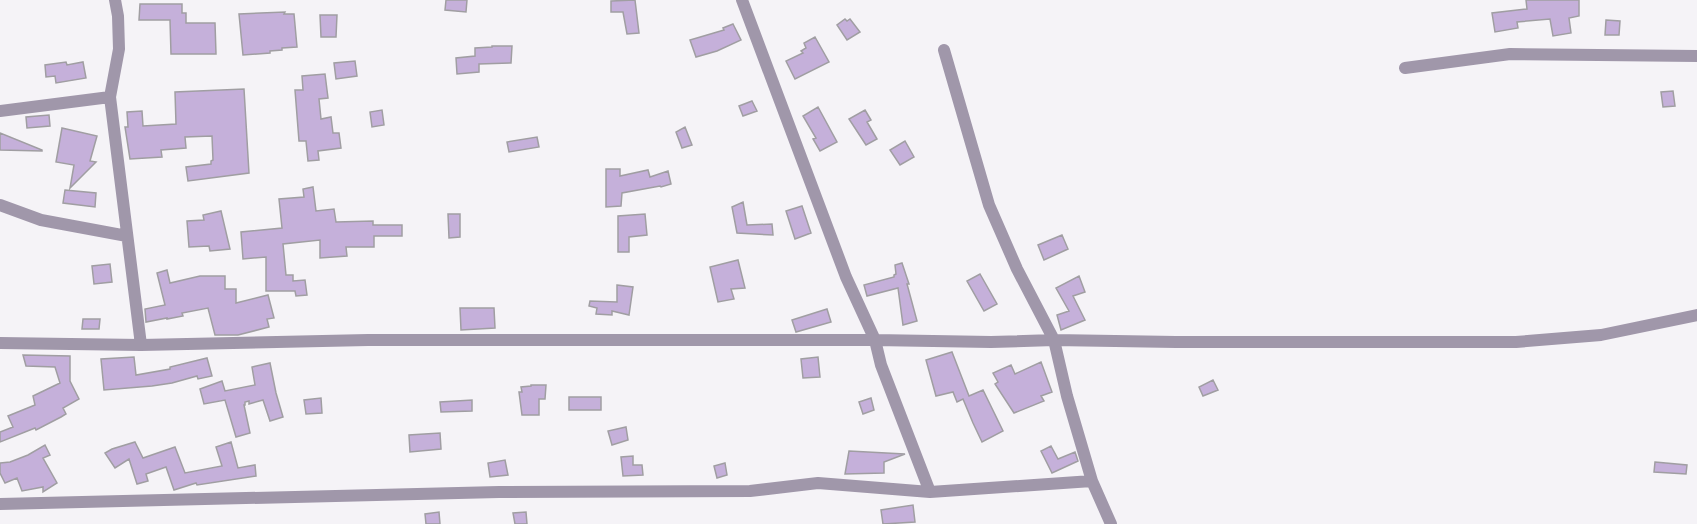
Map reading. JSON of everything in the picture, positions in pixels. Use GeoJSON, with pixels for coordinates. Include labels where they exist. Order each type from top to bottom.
{"type":"FeatureCollection","features":[{"type":"Feature","properties":{"kind":"street"},"geometry":{"type":"LineString","coordinates":[[115,0],[119,50],[110,97],[141,345]]}},
{"type":"Feature","properties":{"kind":"street"},"geometry":{"type":"LineString","coordinates":[[742,0],[846,277],[875,340],[881,365],[930,492]]}},
{"type":"Feature","properties":{"kind":"street"},"geometry":{"type":"LineString","coordinates":[[944,50],[989,205],[1017,269],[1054,340],[1067,396],[1092,481],[1112,524]]}},
{"type":"Feature","properties":{"kind":"street"},"geometry":{"type":"LineString","coordinates":[[1405,68],[1510,54],[1697,56]]}},
{"type":"Feature","properties":{"kind":"street"},"geometry":{"type":"LineString","coordinates":[[0,111],[110,97]]}},
{"type":"Feature","properties":{"kind":"street"},"geometry":{"type":"LineString","coordinates":[[0,206],[40,220],[127,236]]}},
{"type":"Feature","properties":{"kind":"street"},"geometry":{"type":"LineString","coordinates":[[0,343],[141,345],[368,339],[1516,342],[1602,335],[1697,315]]}},
{"type":"Feature","properties":{"kind":"street"},"geometry":{"type":"LineString","coordinates":[[0,504],[499,492],[750,491],[818,483],[930,492],[1092,481]]}},
{"type":"Feature","properties":{"kind":"building"},"geometry":{"type":"Polygon","coordinates":[[[446,0],[467,0],[466,12],[445,10],[446,0]]]}},
{"type":"Feature","properties":{"kind":"building"},"geometry":{"type":"Polygon","coordinates":[[[635,0],[639,33],[627,34],[623,12],[611,12],[611,1],[635,0]]]}},
{"type":"Feature","properties":{"kind":"building"},"geometry":{"type":"Polygon","coordinates":[[[1526,0],[1579,0],[1579,16],[1569,18],[1571,33],[1553,36],[1550,19],[1517,22],[1518,28],[1495,32],[1492,13],[1527,9],[1526,0]]]}},
{"type":"Feature","properties":{"kind":"building"},"geometry":{"type":"Polygon","coordinates":[[[140,4],[182,4],[182,13],[186,13],[186,23],[215,23],[216,54],[171,54],[170,20],[139,20],[140,4]]]}},
{"type":"Feature","properties":{"kind":"building"},"geometry":{"type":"Polygon","coordinates":[[[285,12],[284,14],[294,14],[297,47],[282,48],[282,50],[270,51],[270,53],[243,55],[239,14],[285,12]]]}},
{"type":"Feature","properties":{"kind":"building"},"geometry":{"type":"Polygon","coordinates":[[[320,15],[337,15],[336,37],[321,37],[320,15]]]}},
{"type":"Feature","properties":{"kind":"building"},"geometry":{"type":"Polygon","coordinates":[[[845,19],[847,21],[850,19],[860,32],[847,40],[837,25],[845,19]]]}},
{"type":"Feature","properties":{"kind":"building"},"geometry":{"type":"Polygon","coordinates":[[[1606,20],[1620,21],[1619,35],[1605,35],[1606,20]]]}},
{"type":"Feature","properties":{"kind":"building"},"geometry":{"type":"Polygon","coordinates":[[[733,24],[741,40],[717,51],[696,57],[690,40],[724,30],[723,28],[733,24]]]}},
{"type":"Feature","properties":{"kind":"building"},"geometry":{"type":"Polygon","coordinates":[[[815,37],[829,62],[795,79],[786,61],[803,53],[801,51],[806,48],[804,43],[815,37]]]}},
{"type":"Feature","properties":{"kind":"building"},"geometry":{"type":"Polygon","coordinates":[[[512,46],[511,63],[479,64],[479,72],[457,74],[456,58],[475,56],[475,48],[512,46]]]}},
{"type":"Feature","properties":{"kind":"building"},"geometry":{"type":"Polygon","coordinates":[[[355,61],[357,76],[336,79],[334,63],[355,61]]]}},
{"type":"Feature","properties":{"kind":"building"},"geometry":{"type":"Polygon","coordinates":[[[66,62],[67,65],[83,62],[86,78],[56,83],[55,76],[46,77],[45,65],[66,62]]]}},
{"type":"Feature","properties":{"kind":"building"},"geometry":{"type":"Polygon","coordinates":[[[325,74],[328,98],[319,99],[321,119],[331,117],[333,133],[339,133],[341,148],[318,151],[319,160],[308,161],[306,141],[299,141],[295,90],[303,90],[302,76],[325,74]]]}},
{"type":"Feature","properties":{"kind":"building"},"geometry":{"type":"Polygon","coordinates":[[[244,89],[249,173],[188,181],[186,167],[211,164],[213,160],[212,136],[185,137],[186,148],[161,150],[162,157],[130,159],[125,127],[128,127],[127,112],[142,111],[143,126],[176,124],[175,92],[244,89]]]}},
{"type":"Feature","properties":{"kind":"building"},"geometry":{"type":"Polygon","coordinates":[[[1673,91],[1675,106],[1663,107],[1661,92],[1673,91]]]}},
{"type":"Feature","properties":{"kind":"building"},"geometry":{"type":"Polygon","coordinates":[[[752,101],[757,111],[743,116],[739,106],[752,101]]]}},
{"type":"Feature","properties":{"kind":"building"},"geometry":{"type":"Polygon","coordinates":[[[818,107],[837,142],[820,151],[813,139],[816,138],[803,116],[818,107]]]}},
{"type":"Feature","properties":{"kind":"building"},"geometry":{"type":"Polygon","coordinates":[[[382,110],[384,125],[372,127],[370,112],[382,110]]]}},
{"type":"Feature","properties":{"kind":"building"},"geometry":{"type":"Polygon","coordinates":[[[865,110],[871,120],[867,122],[877,139],[866,145],[849,119],[865,110]]]}},
{"type":"Feature","properties":{"kind":"building"},"geometry":{"type":"Polygon","coordinates":[[[49,115],[50,126],[27,128],[26,117],[49,115]]]}},
{"type":"Feature","properties":{"kind":"building"},"geometry":{"type":"Polygon","coordinates":[[[685,127],[692,145],[682,148],[676,132],[685,127]]]}},
{"type":"Feature","properties":{"kind":"building"},"geometry":{"type":"Polygon","coordinates":[[[62,128],[97,136],[90,161],[96,162],[70,188],[74,165],[56,162],[62,128]]]}},
{"type":"Feature","properties":{"kind":"building"},"geometry":{"type":"Polygon","coordinates":[[[0,133],[42,150],[42,151],[0,150],[0,133]]]}},
{"type":"Feature","properties":{"kind":"building"},"geometry":{"type":"Polygon","coordinates":[[[537,137],[539,147],[509,152],[507,142],[537,137]]]}},
{"type":"Feature","properties":{"kind":"building"},"geometry":{"type":"Polygon","coordinates":[[[905,141],[914,157],[900,165],[890,150],[905,141]]]}},
{"type":"Feature","properties":{"kind":"building"},"geometry":{"type":"Polygon","coordinates":[[[606,169],[620,169],[620,176],[648,170],[650,177],[668,171],[671,184],[622,193],[621,206],[606,207],[606,169]]]}},
{"type":"Feature","properties":{"kind":"building"},"geometry":{"type":"Polygon","coordinates":[[[313,187],[316,211],[334,209],[336,222],[373,221],[373,225],[402,225],[402,236],[374,236],[374,247],[346,247],[347,256],[320,258],[320,240],[283,244],[286,275],[293,275],[293,281],[305,280],[307,295],[296,296],[295,291],[266,291],[266,257],[243,259],[241,232],[282,228],[279,199],[304,197],[303,189],[313,187]]]}},
{"type":"Feature","properties":{"kind":"building"},"geometry":{"type":"Polygon","coordinates":[[[65,190],[96,193],[95,207],[63,203],[65,190]]]}},
{"type":"Feature","properties":{"kind":"building"},"geometry":{"type":"Polygon","coordinates":[[[743,202],[747,225],[772,224],[773,235],[737,233],[732,207],[743,202]]]}},
{"type":"Feature","properties":{"kind":"building"},"geometry":{"type":"Polygon","coordinates":[[[802,206],[811,233],[795,239],[786,211],[802,206]]]}},
{"type":"Feature","properties":{"kind":"building"},"geometry":{"type":"Polygon","coordinates":[[[221,211],[230,249],[210,251],[209,246],[189,247],[187,221],[204,220],[203,215],[221,211]]]}},
{"type":"Feature","properties":{"kind":"building"},"geometry":{"type":"Polygon","coordinates":[[[448,214],[460,214],[460,237],[449,238],[448,214]]]}},
{"type":"Feature","properties":{"kind":"building"},"geometry":{"type":"Polygon","coordinates":[[[645,214],[647,235],[629,237],[629,252],[618,252],[618,216],[645,214]]]}},
{"type":"Feature","properties":{"kind":"building"},"geometry":{"type":"Polygon","coordinates":[[[1062,235],[1068,249],[1044,260],[1038,245],[1062,235]]]}},
{"type":"Feature","properties":{"kind":"building"},"geometry":{"type":"Polygon","coordinates":[[[738,260],[745,288],[731,289],[734,299],[718,302],[710,267],[738,260]]]}},
{"type":"Feature","properties":{"kind":"building"},"geometry":{"type":"Polygon","coordinates":[[[902,263],[917,321],[903,325],[898,288],[867,296],[864,285],[894,277],[895,265],[902,263]]]}},
{"type":"Feature","properties":{"kind":"building"},"geometry":{"type":"Polygon","coordinates":[[[110,264],[112,282],[94,284],[92,266],[110,264]]]}},
{"type":"Feature","properties":{"kind":"building"},"geometry":{"type":"Polygon","coordinates":[[[167,270],[170,283],[200,276],[225,276],[225,289],[236,289],[236,303],[268,295],[274,318],[267,319],[269,327],[238,335],[215,335],[208,308],[182,313],[183,316],[146,322],[145,309],[165,305],[157,273],[167,270]]]}},
{"type":"Feature","properties":{"kind":"building"},"geometry":{"type":"Polygon","coordinates":[[[980,274],[997,304],[984,311],[967,281],[980,274]]]}},
{"type":"Feature","properties":{"kind":"building"},"geometry":{"type":"Polygon","coordinates":[[[1079,276],[1085,292],[1073,296],[1085,320],[1061,330],[1057,315],[1069,311],[1056,288],[1079,276]]]}},
{"type":"Feature","properties":{"kind":"building"},"geometry":{"type":"Polygon","coordinates":[[[617,285],[633,287],[629,315],[612,311],[612,315],[596,314],[597,308],[589,306],[590,301],[617,302],[617,285]]]}},
{"type":"Feature","properties":{"kind":"building"},"geometry":{"type":"Polygon","coordinates":[[[460,308],[494,308],[495,328],[461,330],[460,308]]]}},
{"type":"Feature","properties":{"kind":"building"},"geometry":{"type":"Polygon","coordinates":[[[827,309],[831,322],[796,332],[792,320],[827,309]]]}},
{"type":"Feature","properties":{"kind":"building"},"geometry":{"type":"Polygon","coordinates":[[[83,319],[100,319],[99,329],[82,329],[83,319]]]}},
{"type":"Feature","properties":{"kind":"building"},"geometry":{"type":"Polygon","coordinates":[[[952,352],[969,396],[983,390],[1003,431],[982,442],[963,399],[957,402],[953,392],[936,396],[926,360],[952,352]]]}},
{"type":"Feature","properties":{"kind":"building"},"geometry":{"type":"Polygon","coordinates":[[[23,355],[70,356],[70,381],[79,399],[63,408],[66,414],[61,417],[36,430],[35,428],[0,442],[0,432],[13,427],[8,416],[35,405],[33,396],[60,383],[55,367],[26,366],[23,355]]]}},
{"type":"Feature","properties":{"kind":"building"},"geometry":{"type":"Polygon","coordinates":[[[134,357],[136,375],[170,369],[170,367],[207,358],[212,376],[198,379],[197,376],[152,386],[104,390],[101,359],[134,357]]]}},
{"type":"Feature","properties":{"kind":"building"},"geometry":{"type":"Polygon","coordinates":[[[818,357],[820,377],[803,378],[801,359],[818,357]]]}},
{"type":"Feature","properties":{"kind":"building"},"geometry":{"type":"Polygon","coordinates":[[[1041,362],[1052,392],[1041,396],[1044,401],[1014,413],[995,384],[998,382],[993,373],[1011,365],[1015,374],[1041,362]]]}},
{"type":"Feature","properties":{"kind":"building"},"geometry":{"type":"Polygon","coordinates":[[[270,363],[283,417],[270,421],[263,400],[249,404],[249,401],[245,402],[250,433],[236,437],[225,400],[204,404],[200,389],[222,381],[225,391],[255,385],[252,367],[270,363]]]}},
{"type":"Feature","properties":{"kind":"building"},"geometry":{"type":"Polygon","coordinates":[[[1213,380],[1218,390],[1203,396],[1199,387],[1213,380]]]}},
{"type":"Feature","properties":{"kind":"building"},"geometry":{"type":"Polygon","coordinates":[[[546,385],[545,399],[539,399],[539,415],[522,415],[519,392],[522,392],[521,387],[546,385]]]}},
{"type":"Feature","properties":{"kind":"building"},"geometry":{"type":"Polygon","coordinates":[[[569,397],[601,397],[601,410],[569,410],[569,397]]]}},
{"type":"Feature","properties":{"kind":"building"},"geometry":{"type":"Polygon","coordinates":[[[321,398],[322,413],[306,414],[304,400],[321,398]]]}},
{"type":"Feature","properties":{"kind":"building"},"geometry":{"type":"Polygon","coordinates":[[[871,398],[874,410],[863,414],[859,402],[871,398]]]}},
{"type":"Feature","properties":{"kind":"building"},"geometry":{"type":"Polygon","coordinates":[[[472,400],[472,411],[441,412],[440,402],[472,400]]]}},
{"type":"Feature","properties":{"kind":"building"},"geometry":{"type":"Polygon","coordinates":[[[626,427],[628,440],[612,445],[608,431],[626,427]]]}},
{"type":"Feature","properties":{"kind":"building"},"geometry":{"type":"Polygon","coordinates":[[[440,433],[441,449],[410,452],[409,435],[440,433]]]}},
{"type":"Feature","properties":{"kind":"building"},"geometry":{"type":"Polygon","coordinates":[[[135,442],[143,458],[175,447],[185,473],[222,466],[216,447],[231,442],[238,468],[255,465],[256,476],[197,485],[196,483],[174,490],[166,467],[146,474],[148,481],[137,484],[129,459],[115,468],[105,453],[135,442]]]}},
{"type":"Feature","properties":{"kind":"building"},"geometry":{"type":"Polygon","coordinates":[[[45,445],[50,455],[43,458],[57,483],[43,492],[43,487],[22,491],[17,478],[5,483],[0,473],[0,463],[28,455],[45,445]]]}},
{"type":"Feature","properties":{"kind":"building"},"geometry":{"type":"Polygon","coordinates":[[[1051,446],[1058,459],[1075,452],[1078,461],[1052,473],[1041,451],[1051,446]]]}},
{"type":"Feature","properties":{"kind":"building"},"geometry":{"type":"Polygon","coordinates":[[[849,451],[905,454],[884,462],[884,473],[845,474],[849,451]]]}},
{"type":"Feature","properties":{"kind":"building"},"geometry":{"type":"Polygon","coordinates":[[[633,456],[633,465],[642,465],[643,475],[623,476],[621,457],[633,456]]]}},
{"type":"Feature","properties":{"kind":"building"},"geometry":{"type":"Polygon","coordinates":[[[505,460],[508,475],[490,477],[488,463],[505,460]]]}},
{"type":"Feature","properties":{"kind":"building"},"geometry":{"type":"Polygon","coordinates":[[[1655,462],[1687,465],[1686,474],[1654,472],[1655,462]]]}},
{"type":"Feature","properties":{"kind":"building"},"geometry":{"type":"Polygon","coordinates":[[[725,463],[727,475],[717,478],[714,466],[725,463]]]}},
{"type":"Feature","properties":{"kind":"building"},"geometry":{"type":"Polygon","coordinates":[[[913,505],[915,522],[883,524],[881,510],[913,505]]]}},
{"type":"Feature","properties":{"kind":"building"},"geometry":{"type":"Polygon","coordinates":[[[439,512],[440,524],[426,524],[425,514],[439,512]]]}},
{"type":"Feature","properties":{"kind":"building"},"geometry":{"type":"Polygon","coordinates":[[[526,512],[527,524],[515,524],[513,513],[526,512]]]}}]}
